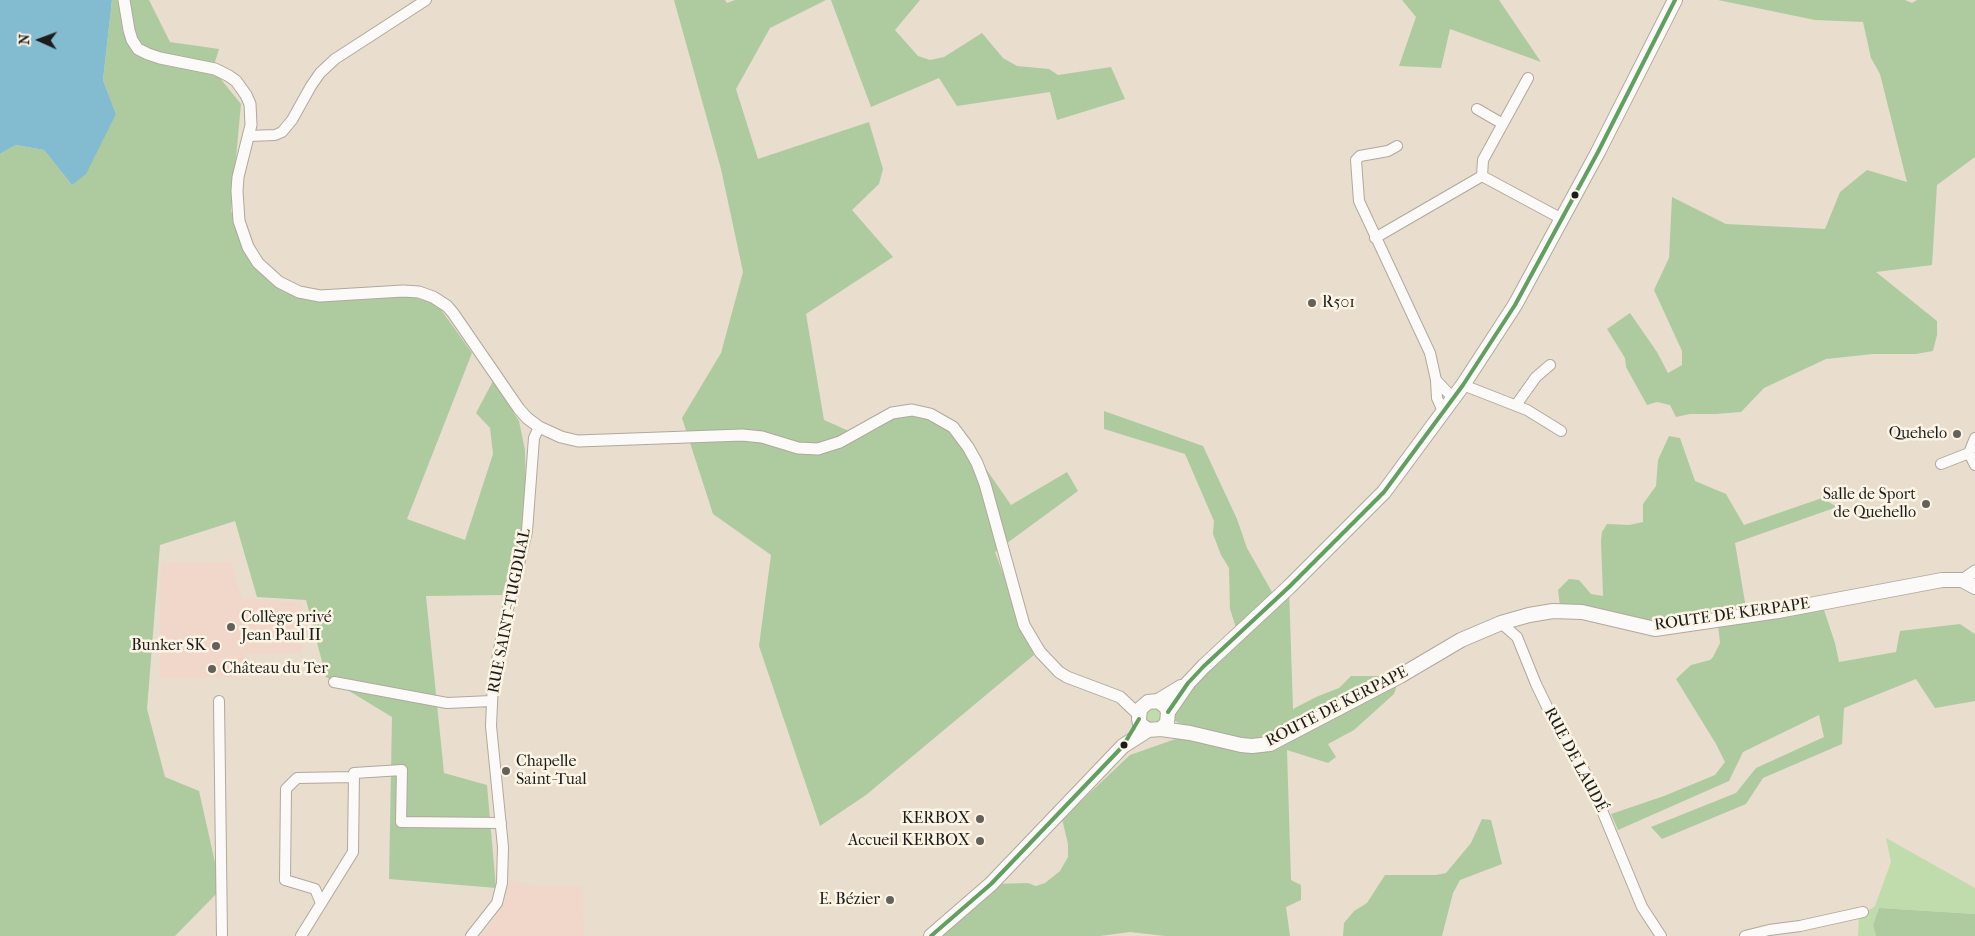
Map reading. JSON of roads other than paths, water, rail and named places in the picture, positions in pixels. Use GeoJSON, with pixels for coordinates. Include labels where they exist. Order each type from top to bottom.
{"type":"FeatureCollection","features":[{"type":"Feature","properties":{"kind":"main road"},"geometry":{"type":"LineString","coordinates":[[931,936],[991,884],[1123,746],[1161,722],[1188,683],[1204,666],[1324,553],[1384,492],[1463,385],[1503,325],[1562,219],[1675,0]]}},
{"type":"Feature","properties":{"kind":"main road","name":"ROUTE DE KERPAPE"},"geometry":{"type":"LineString","coordinates":[[1161,722],[1190,733],[1241,745],[1270,744],[1400,676],[1462,640],[1500,623],[1553,611],[1582,612],[1655,629],[1778,611],[1942,580],[1962,580]]}},
{"type":"Feature","properties":{"kind":"main road"},"geometry":{"type":"LineString","coordinates":[[1962,580],[1975,587]]}},
{"type":"Feature","properties":{"kind":"main road"},"geometry":{"type":"LineString","coordinates":[[1123,746],[1140,708],[1188,683]]}},
{"type":"Feature","properties":{"kind":"main road"},"geometry":{"type":"LineString","coordinates":[[1153,702],[1166,707],[1161,722]]}},
{"type":"Feature","properties":{"kind":"main road"},"geometry":{"type":"LineString","coordinates":[[1138,716],[1140,724],[1161,722]]}},
{"type":"Feature","properties":{"kind":"street"},"geometry":{"type":"LineString","coordinates":[[124,0],[129,30],[132,40],[138,48],[160,58],[215,69],[229,76],[242,89],[250,104],[251,116],[248,136],[238,177],[237,207],[248,248],[267,273],[288,287],[308,294],[344,296],[403,291],[419,292],[433,297],[453,313],[519,409],[539,427],[561,437],[578,441],[742,435],[762,437],[798,448],[818,449],[840,442],[892,413],[912,410],[930,414],[953,427],[977,463],[985,484],[1024,625],[1040,652],[1059,672],[1067,677],[1120,697],[1138,716]]}},
{"type":"Feature","properties":{"kind":"street"},"geometry":{"type":"LineString","coordinates":[[248,136],[275,135],[282,132],[292,120],[316,80],[335,59],[426,0]]}},
{"type":"Feature","properties":{"kind":"street"},"geometry":{"type":"LineString","coordinates":[[1482,176],[1483,160],[1528,78]]}},
{"type":"Feature","properties":{"kind":"street"},"geometry":{"type":"LineString","coordinates":[[1477,109],[1503,124]]}},
{"type":"Feature","properties":{"kind":"street"},"geometry":{"type":"LineString","coordinates":[[1397,146],[1388,151],[1360,156],[1356,160],[1359,201],[1375,238],[1423,334],[1430,353],[1436,380],[1437,398],[1443,411]]}},
{"type":"Feature","properties":{"kind":"street"},"geometry":{"type":"LineString","coordinates":[[1482,176],[1562,219]]}},
{"type":"Feature","properties":{"kind":"street"},"geometry":{"type":"LineString","coordinates":[[1375,238],[1482,176]]}},
{"type":"Feature","properties":{"kind":"street"},"geometry":{"type":"LineString","coordinates":[[1516,405],[1536,377],[1550,365]]}},
{"type":"Feature","properties":{"kind":"street"},"geometry":{"type":"LineString","coordinates":[[1436,380],[1453,398]]}},
{"type":"Feature","properties":{"kind":"street"},"geometry":{"type":"LineString","coordinates":[[1463,385],[1528,410],[1561,431]]}},
{"type":"Feature","properties":{"kind":"street","name":"RUE SAINT-TUGDUAL"},"geometry":{"type":"LineString","coordinates":[[471,936],[497,903],[502,883],[503,847],[492,726],[493,681],[527,530],[534,438],[539,427]]}},
{"type":"Feature","properties":{"kind":"street"},"geometry":{"type":"LineString","coordinates":[[1942,464],[1969,453],[1975,438]]}},
{"type":"Feature","properties":{"kind":"street"},"geometry":{"type":"LineString","coordinates":[[1969,453],[1975,465]]}},
{"type":"Feature","properties":{"kind":"street"},"geometry":{"type":"LineString","coordinates":[[1962,580],[1975,571]]}},
{"type":"Feature","properties":{"kind":"street"},"geometry":{"type":"LineString","coordinates":[[1516,637],[1521,621],[1520,617]]}},
{"type":"Feature","properties":{"kind":"street","name":"RUE DE LAUDÉ"},"geometry":{"type":"LineString","coordinates":[[1500,623],[1516,637],[1550,713],[1589,780],[1642,907],[1661,936]]}},
{"type":"Feature","properties":{"kind":"street"},"geometry":{"type":"LineString","coordinates":[[1048,659],[1087,681],[1115,689],[1134,699],[1153,702]]}},
{"type":"Feature","properties":{"kind":"street"},"geometry":{"type":"LineString","coordinates":[[334,682],[447,703],[492,701]]}},
{"type":"Feature","properties":{"kind":"street"},"geometry":{"type":"LineString","coordinates":[[218,701],[222,936]]}},
{"type":"Feature","properties":{"kind":"street"},"geometry":{"type":"LineString","coordinates":[[303,936],[353,852],[354,773],[402,770],[400,822],[500,823]]}},
{"type":"Feature","properties":{"kind":"street"},"geometry":{"type":"LineString","coordinates":[[321,903],[315,890],[284,880],[286,789],[297,778],[354,777]]}},
{"type":"Feature","properties":{"kind":"street"},"geometry":{"type":"LineString","coordinates":[[1745,936],[1863,912]]}},
{"type":"Feature","properties":{"kind":"water"},"geometry":{"type":"Polygon","coordinates":[[[0,0],[112,0],[103,80],[116,114],[86,174],[72,185],[44,150],[16,145],[0,154],[0,0]]]}},
{"type":"Feature","properties":{"kind":"place","name":"R501"},"geometry":{"type":"Point","coordinates":[1312,303]}},
{"type":"Feature","properties":{"kind":"place","name":"Quehelo"},"geometry":{"type":"Point","coordinates":[1957,434]}},
{"type":"Feature","properties":{"kind":"place","name":"Salle de Sport de Quehello"},"geometry":{"type":"Point","coordinates":[1926,504]}},
{"type":"Feature","properties":{"kind":"place","name":"Collège privé Jean Paul II"},"geometry":{"type":"Point","coordinates":[231,627]}},
{"type":"Feature","properties":{"kind":"place","name":"Bunker SK"},"geometry":{"type":"Point","coordinates":[216,646]}},
{"type":"Feature","properties":{"kind":"place","name":"Château du Ter"},"geometry":{"type":"Point","coordinates":[212,669]}},
{"type":"Feature","properties":{"kind":"place","name":"Chapelle Saint-Tual"},"geometry":{"type":"Point","coordinates":[506,771]}},
{"type":"Feature","properties":{"kind":"place","name":"KERBOX"},"geometry":{"type":"Point","coordinates":[980,819]}},
{"type":"Feature","properties":{"kind":"place","name":"Accueil KERBOX"},"geometry":{"type":"Point","coordinates":[980,841]}},
{"type":"Feature","properties":{"kind":"place","name":"E. Bézier"},"geometry":{"type":"Point","coordinates":[890,900]}}]}
